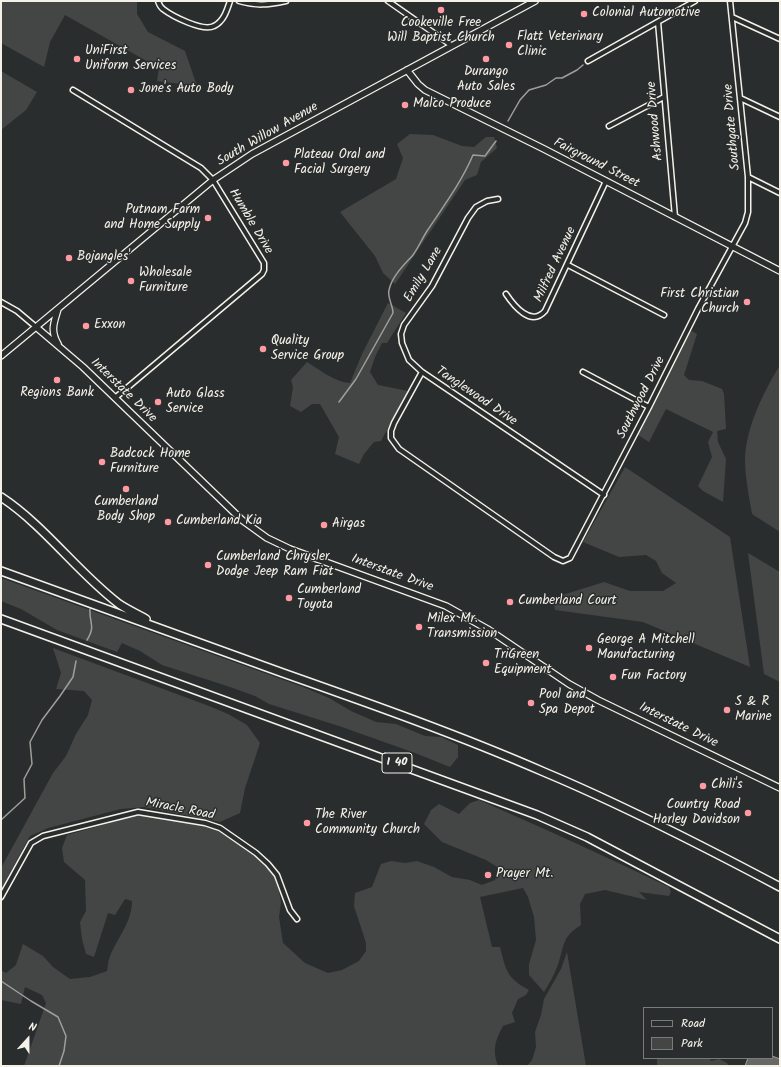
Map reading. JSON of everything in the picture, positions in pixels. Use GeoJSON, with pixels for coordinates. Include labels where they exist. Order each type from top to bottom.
{"type":"FeatureCollection","features":[{"type":"Feature","properties":{"kind":"highway"},"geometry":{"type":"LineString","coordinates":[[1,497],[17,508],[99,588],[121,605],[166,630]]}},
{"type":"Feature","properties":{"kind":"highway"},"geometry":{"type":"LineString","coordinates":[[1,570],[393,712],[545,772],[692,840],[780,887]]}},
{"type":"Feature","properties":{"kind":"highway","name":"I 40"},"geometry":{"type":"LineString","coordinates":[[1,619],[537,815],[587,837],[780,939]]}},
{"type":"Feature","properties":{"kind":"main road","name":"South Willow Avenue"},"geometry":{"type":"LineString","coordinates":[[1,356],[213,180],[252,154],[451,45],[535,1]]}},
{"type":"Feature","properties":{"kind":"main road","name":"Fairground Street"},"geometry":{"type":"LineString","coordinates":[[407,70],[425,90],[606,181],[780,272]]}},
{"type":"Feature","properties":{"kind":"main road"},"geometry":{"type":"LineString","coordinates":[[58,309],[53,329],[55,337],[62,349]]}},
{"type":"Feature","properties":{"kind":"main road","name":"Interstate Drive"},"geometry":{"type":"LineString","coordinates":[[36,327],[115,398],[242,520],[268,538],[290,549],[446,606],[486,628],[569,684],[604,703],[780,788]]}},
{"type":"Feature","properties":{"kind":"street"},"geometry":{"type":"LineString","coordinates":[[158,1],[161,8],[203,28],[213,27],[220,22],[225,16],[230,1]]}},
{"type":"Feature","properties":{"kind":"street"},"geometry":{"type":"LineString","coordinates":[[239,1],[250,4],[268,5],[286,1]]}},
{"type":"Feature","properties":{"kind":"street"},"geometry":{"type":"LineString","coordinates":[[388,1],[451,45]]}},
{"type":"Feature","properties":{"kind":"street"},"geometry":{"type":"LineString","coordinates":[[588,61],[695,1]]}},
{"type":"Feature","properties":{"kind":"street","name":"Southgate Drive"},"geometry":{"type":"LineString","coordinates":[[730,1],[748,177],[748,212],[745,223],[731,247]]}},
{"type":"Feature","properties":{"kind":"street"},"geometry":{"type":"LineString","coordinates":[[732,17],[780,39]]}},
{"type":"Feature","properties":{"kind":"street","name":"Ashwood Drive"},"geometry":{"type":"LineString","coordinates":[[658,22],[675,217]]}},
{"type":"Feature","properties":{"kind":"street","name":"Humble Drive"},"geometry":{"type":"LineString","coordinates":[[73,90],[191,161],[213,180],[264,263],[264,270],[262,274],[115,398]]}},
{"type":"Feature","properties":{"kind":"street"},"geometry":{"type":"LineString","coordinates":[[609,126],[664,97]]}},
{"type":"Feature","properties":{"kind":"street"},"geometry":{"type":"LineString","coordinates":[[740,98],[780,117]]}},
{"type":"Feature","properties":{"kind":"street"},"geometry":{"type":"LineString","coordinates":[[748,177],[780,193]]}},
{"type":"Feature","properties":{"kind":"street","name":"Milfred Avenue"},"geometry":{"type":"LineString","coordinates":[[506,294],[513,304],[524,314],[535,317],[541,316],[568,265],[606,181]]}},
{"type":"Feature","properties":{"kind":"street","name":"Emily Lane"},"geometry":{"type":"LineString","coordinates":[[422,372],[409,360],[402,343],[401,334],[404,325],[432,286],[468,218],[476,207],[487,201],[498,199]]}},
{"type":"Feature","properties":{"kind":"street","name":"Southwood Drive"},"geometry":{"type":"LineString","coordinates":[[570,558],[604,495],[731,247]]}},
{"type":"Feature","properties":{"kind":"street"},"geometry":{"type":"LineString","coordinates":[[568,265],[664,315]]}},
{"type":"Feature","properties":{"kind":"street"},"geometry":{"type":"LineString","coordinates":[[1,302],[36,327]]}},
{"type":"Feature","properties":{"kind":"street","name":"Tanglewood Drive"},"geometry":{"type":"LineString","coordinates":[[570,558],[563,561],[554,557],[394,444],[391,438],[391,431],[422,372],[604,495]]}},
{"type":"Feature","properties":{"kind":"street"},"geometry":{"type":"LineString","coordinates":[[583,372],[649,407]]}},
{"type":"Feature","properties":{"kind":"street","name":"Miracle Road"},"geometry":{"type":"LineString","coordinates":[[1,897],[31,843],[43,836],[138,812],[205,823],[220,828],[256,853],[268,864],[277,875],[290,910],[298,919]]}},
{"type":"Feature","properties":{"kind":"green space"},"geometry":{"type":"Polygon","coordinates":[[[1,1],[137,1],[137,14],[148,32],[185,51],[197,86],[157,81],[159,68],[65,15],[50,42],[44,67],[1,43],[1,1]]]}},
{"type":"Feature","properties":{"kind":"green space"},"geometry":{"type":"Polygon","coordinates":[[[1,71],[37,92],[26,110],[1,130],[1,71]]]}},
{"type":"Feature","properties":{"kind":"green space"},"geometry":{"type":"Polygon","coordinates":[[[410,134],[433,135],[462,146],[474,147],[486,137],[494,137],[497,148],[481,162],[477,175],[465,180],[395,284],[383,273],[375,256],[340,212],[396,179],[403,158],[397,144],[410,134]]]}},
{"type":"Feature","properties":{"kind":"green space"},"geometry":{"type":"Polygon","coordinates":[[[388,303],[406,313],[387,343],[382,343],[370,372],[378,385],[408,391],[381,441],[374,442],[364,454],[359,464],[335,454],[339,437],[320,404],[312,404],[301,412],[290,406],[293,387],[291,380],[307,362],[333,378],[350,383],[362,354],[388,303]]]}},
{"type":"Feature","properties":{"kind":"green space"},"geometry":{"type":"Polygon","coordinates":[[[690,330],[697,334],[684,375],[689,380],[702,381],[722,389],[724,394],[726,429],[717,431],[718,442],[726,459],[723,502],[703,491],[698,486],[712,457],[708,442],[713,432],[666,409],[649,442],[638,435],[690,330]]]}},
{"type":"Feature","properties":{"kind":"green space"},"geometry":{"type":"Polygon","coordinates":[[[780,365],[780,532],[752,514],[746,480],[745,459],[746,447],[752,422],[762,398],[780,365]]]}},
{"type":"Feature","properties":{"kind":"green space"},"geometry":{"type":"Polygon","coordinates":[[[625,467],[730,537],[750,667],[643,622],[555,610],[553,598],[604,582],[630,591],[663,591],[676,583],[662,573],[656,561],[646,555],[619,557],[583,542],[625,467]]]}},
{"type":"Feature","properties":{"kind":"green space"},"geometry":{"type":"Polygon","coordinates":[[[748,553],[780,572],[780,682],[764,674],[748,553]]]}},
{"type":"Feature","properties":{"kind":"green space"},"geometry":{"type":"Polygon","coordinates":[[[1,578],[303,687],[329,698],[351,711],[376,722],[396,724],[425,736],[441,737],[458,745],[458,757],[450,767],[339,726],[269,704],[255,696],[230,687],[162,665],[140,651],[122,643],[117,652],[57,630],[21,609],[1,601],[1,578]]]}},
{"type":"Feature","properties":{"kind":"green space"},"geometry":{"type":"Polygon","coordinates":[[[53,648],[209,706],[228,714],[247,725],[260,743],[245,788],[240,813],[220,822],[144,807],[121,809],[48,828],[30,836],[1,889],[1,868],[53,773],[66,756],[76,734],[88,715],[92,700],[84,691],[56,689],[61,673],[53,648]]]}},
{"type":"Feature","properties":{"kind":"green space"},"geometry":{"type":"Polygon","coordinates":[[[479,800],[669,887],[671,892],[669,896],[639,892],[647,900],[605,890],[585,894],[580,904],[581,925],[566,939],[556,970],[544,992],[529,975],[529,964],[536,940],[534,917],[528,897],[523,888],[480,897],[492,947],[500,947],[508,973],[516,982],[529,990],[526,995],[518,999],[512,1013],[515,1022],[503,1026],[498,1036],[495,1046],[495,1055],[498,1066],[24,1066],[46,1003],[42,995],[25,987],[21,1004],[1,1000],[1,970],[6,973],[16,965],[23,944],[43,956],[53,967],[70,979],[90,977],[107,971],[110,956],[130,916],[132,901],[125,899],[115,915],[108,913],[94,957],[86,954],[80,922],[86,911],[85,880],[64,862],[62,848],[67,835],[138,815],[205,825],[218,831],[263,862],[274,876],[281,902],[279,917],[283,943],[305,963],[328,973],[342,970],[359,961],[366,951],[366,943],[354,906],[355,893],[372,887],[381,864],[391,861],[405,863],[417,861],[434,867],[452,877],[470,880],[482,885],[495,880],[499,868],[486,860],[442,842],[424,824],[431,810],[439,804],[459,814],[470,803],[479,800]]]}},
{"type":"Feature","properties":{"kind":"green space"},"geometry":{"type":"Polygon","coordinates":[[[567,952],[586,1066],[527,1066],[532,1060],[536,1047],[535,1032],[541,1015],[544,999],[561,969],[567,952]]]}},
{"type":"Feature","properties":{"kind":"green space"},"geometry":{"type":"Polygon","coordinates":[[[657,1059],[710,1059],[711,1061],[719,1059],[727,1063],[729,1066],[657,1066],[657,1059]]]}},
{"type":"Feature","properties":{"kind":"shaded area"},"geometry":{"type":"Polygon","coordinates":[[[773,1056],[780,1059],[780,1066],[745,1066],[748,1059],[773,1059],[773,1056]]]}},
{"type":"Feature","properties":{"kind":"waterway"},"geometry":{"type":"LineString","coordinates":[[508,121],[520,100],[529,90],[546,85],[556,78],[562,78],[583,65]]}},
{"type":"Feature","properties":{"kind":"waterway"},"geometry":{"type":"LineString","coordinates":[[339,402],[356,379],[393,313],[389,299],[389,293],[393,280],[415,252],[457,185],[473,155],[485,156],[496,141]]}},
{"type":"Feature","properties":{"kind":"waterway"},"geometry":{"type":"LineString","coordinates":[[87,640],[92,628],[90,609]]}},
{"type":"Feature","properties":{"kind":"waterway"},"geometry":{"type":"LineString","coordinates":[[1,820],[25,798],[24,779],[32,764],[30,742],[42,720],[73,677],[76,661]]}},
{"type":"Feature","properties":{"kind":"waterway"},"geometry":{"type":"LineString","coordinates":[[1,981],[58,1017],[66,1036],[64,1051],[59,1066]]}},
{"type":"Feature","properties":{"kind":"place","name":"Cookeville Free Will Baptist Church"},"geometry":{"type":"Point","coordinates":[441,10]}},
{"type":"Feature","properties":{"kind":"place","name":"Colonial Automotive"},"geometry":{"type":"Point","coordinates":[584,14]}},
{"type":"Feature","properties":{"kind":"place","name":"Flatt Veterinary Clinic"},"geometry":{"type":"Point","coordinates":[509,45]}},
{"type":"Feature","properties":{"kind":"place","name":"UniFirst Uniform Services"},"geometry":{"type":"Point","coordinates":[77,59]}},
{"type":"Feature","properties":{"kind":"place","name":"Durango Auto Sales"},"geometry":{"type":"Point","coordinates":[486,59]}},
{"type":"Feature","properties":{"kind":"place","name":"Jone's Auto Body"},"geometry":{"type":"Point","coordinates":[131,90]}},
{"type":"Feature","properties":{"kind":"place","name":"Malco Produce"},"geometry":{"type":"Point","coordinates":[405,105]}},
{"type":"Feature","properties":{"kind":"place","name":"Plateau Oral and Facial Surgery"},"geometry":{"type":"Point","coordinates":[286,163]}},
{"type":"Feature","properties":{"kind":"place","name":"Putnam Farm and Home Supply"},"geometry":{"type":"Point","coordinates":[208,218]}},
{"type":"Feature","properties":{"kind":"place","name":"Bojangles'"},"geometry":{"type":"Point","coordinates":[69,258]}},
{"type":"Feature","properties":{"kind":"place","name":"Wholesale Furniture"},"geometry":{"type":"Point","coordinates":[131,281]}},
{"type":"Feature","properties":{"kind":"place","name":"First Christian Church"},"geometry":{"type":"Point","coordinates":[747,302]}},
{"type":"Feature","properties":{"kind":"place","name":"Exxon"},"geometry":{"type":"Point","coordinates":[86,326]}},
{"type":"Feature","properties":{"kind":"place","name":"Quality Service Group"},"geometry":{"type":"Point","coordinates":[263,349]}},
{"type":"Feature","properties":{"kind":"place","name":"Regions Bank"},"geometry":{"type":"Point","coordinates":[57,380]}},
{"type":"Feature","properties":{"kind":"place","name":"Auto Glass Service"},"geometry":{"type":"Point","coordinates":[158,402]}},
{"type":"Feature","properties":{"kind":"place","name":"Badcock Home Furniture"},"geometry":{"type":"Point","coordinates":[102,462]}},
{"type":"Feature","properties":{"kind":"place","name":"Cumberland Body Shop"},"geometry":{"type":"Point","coordinates":[126,489]}},
{"type":"Feature","properties":{"kind":"place","name":"Cumberland Kia"},"geometry":{"type":"Point","coordinates":[168,522]}},
{"type":"Feature","properties":{"kind":"place","name":"Airgas"},"geometry":{"type":"Point","coordinates":[324,525]}},
{"type":"Feature","properties":{"kind":"place","name":"Cumberland Chrysler Dodge Jeep Ram Fiat"},"geometry":{"type":"Point","coordinates":[208,565]}},
{"type":"Feature","properties":{"kind":"place","name":"Cumberland Toyota"},"geometry":{"type":"Point","coordinates":[289,598]}},
{"type":"Feature","properties":{"kind":"place","name":"Cumberland Court"},"geometry":{"type":"Point","coordinates":[510,602]}},
{"type":"Feature","properties":{"kind":"place","name":"Milex Mr. Transmission"},"geometry":{"type":"Point","coordinates":[419,627]}},
{"type":"Feature","properties":{"kind":"place","name":"George A Mitchell Manufacturing"},"geometry":{"type":"Point","coordinates":[589,648]}},
{"type":"Feature","properties":{"kind":"place","name":"TriGreen Equipment"},"geometry":{"type":"Point","coordinates":[486,663]}},
{"type":"Feature","properties":{"kind":"place","name":"Fun Factory"},"geometry":{"type":"Point","coordinates":[613,677]}},
{"type":"Feature","properties":{"kind":"place","name":"Pool and Spa Depot"},"geometry":{"type":"Point","coordinates":[531,703]}},
{"type":"Feature","properties":{"kind":"place","name":"S & R Marine"},"geometry":{"type":"Point","coordinates":[727,710]}},
{"type":"Feature","properties":{"kind":"place","name":"Chili's"},"geometry":{"type":"Point","coordinates":[703,786]}},
{"type":"Feature","properties":{"kind":"place","name":"Country Road Harley Davidson"},"geometry":{"type":"Point","coordinates":[748,813]}},
{"type":"Feature","properties":{"kind":"place","name":"The River Community Church"},"geometry":{"type":"Point","coordinates":[307,823]}},
{"type":"Feature","properties":{"kind":"place","name":"Prayer Mt."},"geometry":{"type":"Point","coordinates":[488,875]}}]}
